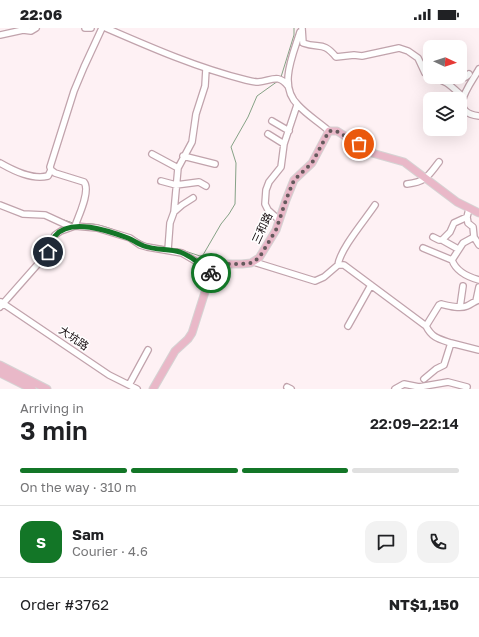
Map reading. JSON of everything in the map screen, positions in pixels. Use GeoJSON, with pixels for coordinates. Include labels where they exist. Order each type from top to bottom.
{"type":"FeatureCollection","features":[{"type":"Feature","properties":{"kind":"main road"},"geometry":{"type":"LineString","coordinates":[[329,131],[336,131],[372,152],[404,162],[457,202],[479,213]]}},
{"type":"Feature","properties":{"kind":"main road","name":"三和路"},"geometry":{"type":"LineString","coordinates":[[254,262],[259,258],[270,242],[294,180],[312,163],[329,131]]}},
{"type":"Feature","properties":{"kind":"main road"},"geometry":{"type":"LineString","coordinates":[[153,389],[175,351],[188,339],[192,333],[211,273],[215,267],[220,264],[242,264],[254,262]]}},
{"type":"Feature","properties":{"kind":"main road"},"geometry":{"type":"LineString","coordinates":[[0,365],[46,389]]}},
{"type":"Feature","properties":{"kind":"main road"},"geometry":{"type":"LineString","coordinates":[[0,373],[32,389]]}},
{"type":"Feature","properties":{"kind":"street"},"geometry":{"type":"LineString","coordinates":[[0,35],[23,30],[31,31],[36,28]]}},
{"type":"Feature","properties":{"kind":"street"},"geometry":{"type":"LineString","coordinates":[[85,28],[91,28]]}},
{"type":"Feature","properties":{"kind":"street"},"geometry":{"type":"LineString","coordinates":[[0,163],[24,174],[40,178],[48,176],[74,91],[102,28]]}},
{"type":"Feature","properties":{"kind":"street"},"geometry":{"type":"LineString","coordinates":[[106,28],[206,69],[248,81],[259,82],[272,78],[282,80],[288,86]]}},
{"type":"Feature","properties":{"kind":"street"},"geometry":{"type":"LineString","coordinates":[[302,28],[303,43],[325,46],[330,49],[336,57],[354,55],[362,56],[400,48],[413,54],[418,58],[422,65]]}},
{"type":"Feature","properties":{"kind":"street"},"geometry":{"type":"LineString","coordinates":[[302,28],[288,72],[289,91],[297,105],[329,131]]}},
{"type":"Feature","properties":{"kind":"street"},"geometry":{"type":"LineString","coordinates":[[168,248],[170,223],[174,212],[178,168],[183,156],[192,142],[196,114],[205,86],[206,69]]}},
{"type":"Feature","properties":{"kind":"street"},"geometry":{"type":"LineString","coordinates":[[465,92],[479,69]]}},
{"type":"Feature","properties":{"kind":"street"},"geometry":{"type":"LineString","coordinates":[[449,84],[458,92]]}},
{"type":"Feature","properties":{"kind":"street"},"geometry":{"type":"LineString","coordinates":[[279,220],[268,210],[265,204],[266,190],[269,182],[281,167],[284,144],[297,105]]}},
{"type":"Feature","properties":{"kind":"street"},"geometry":{"type":"LineString","coordinates":[[467,113],[470,115],[479,116]]}},
{"type":"Feature","properties":{"kind":"street"},"geometry":{"type":"LineString","coordinates":[[272,121],[288,131]]}},
{"type":"Feature","properties":{"kind":"street"},"geometry":{"type":"LineString","coordinates":[[268,134],[284,144]]}},
{"type":"Feature","properties":{"kind":"street"},"geometry":{"type":"LineString","coordinates":[[152,154],[178,168]]}},
{"type":"Feature","properties":{"kind":"street"},"geometry":{"type":"LineString","coordinates":[[183,156],[215,164]]}},
{"type":"Feature","properties":{"kind":"street"},"geometry":{"type":"LineString","coordinates":[[407,184],[418,183],[426,178],[439,162]]}},
{"type":"Feature","properties":{"kind":"street"},"geometry":{"type":"LineString","coordinates":[[51,170],[84,182],[86,185],[86,193],[73,227]]}},
{"type":"Feature","properties":{"kind":"street"},"geometry":{"type":"LineString","coordinates":[[161,181],[176,185],[197,182],[206,186]]}},
{"type":"Feature","properties":{"kind":"street"},"geometry":{"type":"LineString","coordinates":[[174,212],[193,198]]}},
{"type":"Feature","properties":{"kind":"street"},"geometry":{"type":"LineString","coordinates":[[0,205],[23,214],[45,215],[73,227],[97,228],[130,238],[140,245],[147,247],[168,248],[182,253],[211,273]]}},
{"type":"Feature","properties":{"kind":"street"},"geometry":{"type":"LineString","coordinates":[[254,262],[315,281],[324,277],[338,265],[345,249],[375,205]]}},
{"type":"Feature","properties":{"kind":"street"},"geometry":{"type":"LineString","coordinates":[[469,209],[467,217],[468,223],[473,227],[474,237],[479,245]]}},
{"type":"Feature","properties":{"kind":"street"},"geometry":{"type":"LineString","coordinates":[[442,240],[450,232],[454,223],[467,217]]}},
{"type":"Feature","properties":{"kind":"street"},"geometry":{"type":"LineString","coordinates":[[1,304],[45,256],[55,235],[61,231],[73,227]]}},
{"type":"Feature","properties":{"kind":"street"},"geometry":{"type":"LineString","coordinates":[[452,260],[463,243],[474,237]]}},
{"type":"Feature","properties":{"kind":"street"},"geometry":{"type":"LineString","coordinates":[[433,238],[442,240],[458,249]]}},
{"type":"Feature","properties":{"kind":"street"},"geometry":{"type":"LineString","coordinates":[[423,248],[452,260],[454,265],[462,272],[479,280]]}},
{"type":"Feature","properties":{"kind":"street"},"geometry":{"type":"LineString","coordinates":[[338,265],[344,265],[371,285],[426,326],[430,334],[436,338],[479,350]]}},
{"type":"Feature","properties":{"kind":"street"},"geometry":{"type":"LineString","coordinates":[[348,326],[371,285]]}},
{"type":"Feature","properties":{"kind":"street"},"geometry":{"type":"LineString","coordinates":[[460,307],[463,286]]}},
{"type":"Feature","properties":{"kind":"street"},"geometry":{"type":"LineString","coordinates":[[426,326],[439,305],[442,304],[460,307],[468,306],[477,300],[479,287]]}},
{"type":"Feature","properties":{"kind":"street","name":"大坑路"},"geometry":{"type":"LineString","coordinates":[[1,304],[109,374],[137,389]]}},
{"type":"Feature","properties":{"kind":"street"},"geometry":{"type":"LineString","coordinates":[[424,379],[436,369],[444,365],[451,343]]}},
{"type":"Feature","properties":{"kind":"street"},"geometry":{"type":"LineString","coordinates":[[129,385],[148,350]]}},
{"type":"Feature","properties":{"kind":"street"},"geometry":{"type":"LineString","coordinates":[[396,389],[404,384],[419,387],[444,382],[467,387]]}},
{"type":"Feature","properties":{"kind":"waterway"},"geometry":{"type":"LineString","coordinates":[[281,77],[294,35],[294,28]]}},
{"type":"Feature","properties":{"kind":"waterway"},"geometry":{"type":"LineString","coordinates":[[185,251],[200,256],[203,255],[221,224],[235,204],[236,163],[231,147],[248,117],[257,96],[278,81]]}},
{"type":"Feature","properties":{"kind":"waterway"},"geometry":{"type":"LineString","coordinates":[[55,217],[73,223]]}},
{"type":"Feature","properties":{"kind":"waterway"},"geometry":{"type":"LineString","coordinates":[[78,224],[98,225],[117,231]]}},
{"type":"Feature","properties":{"kind":"waterway"},"geometry":{"type":"LineString","coordinates":[[133,237],[147,244],[166,247]]}},
{"type":"Feature","properties":{"kind":"waterway"},"geometry":{"type":"LineString","coordinates":[[171,248],[182,250]]}},
{"type":"Feature","properties":{"kind":"way so far"},"geometry":{"type":"LineString","coordinates":[[211,273],[217,265],[220,264],[251,263],[259,258],[276,230],[294,180],[312,163],[329,131],[336,131],[359,144]]}},
{"type":"Feature","properties":{"kind":"route"},"geometry":{"type":"LineString","coordinates":[[48,252],[49,246],[55,235],[61,231],[75,226],[97,228],[130,238],[140,245],[182,253],[211,273]]}}]}
